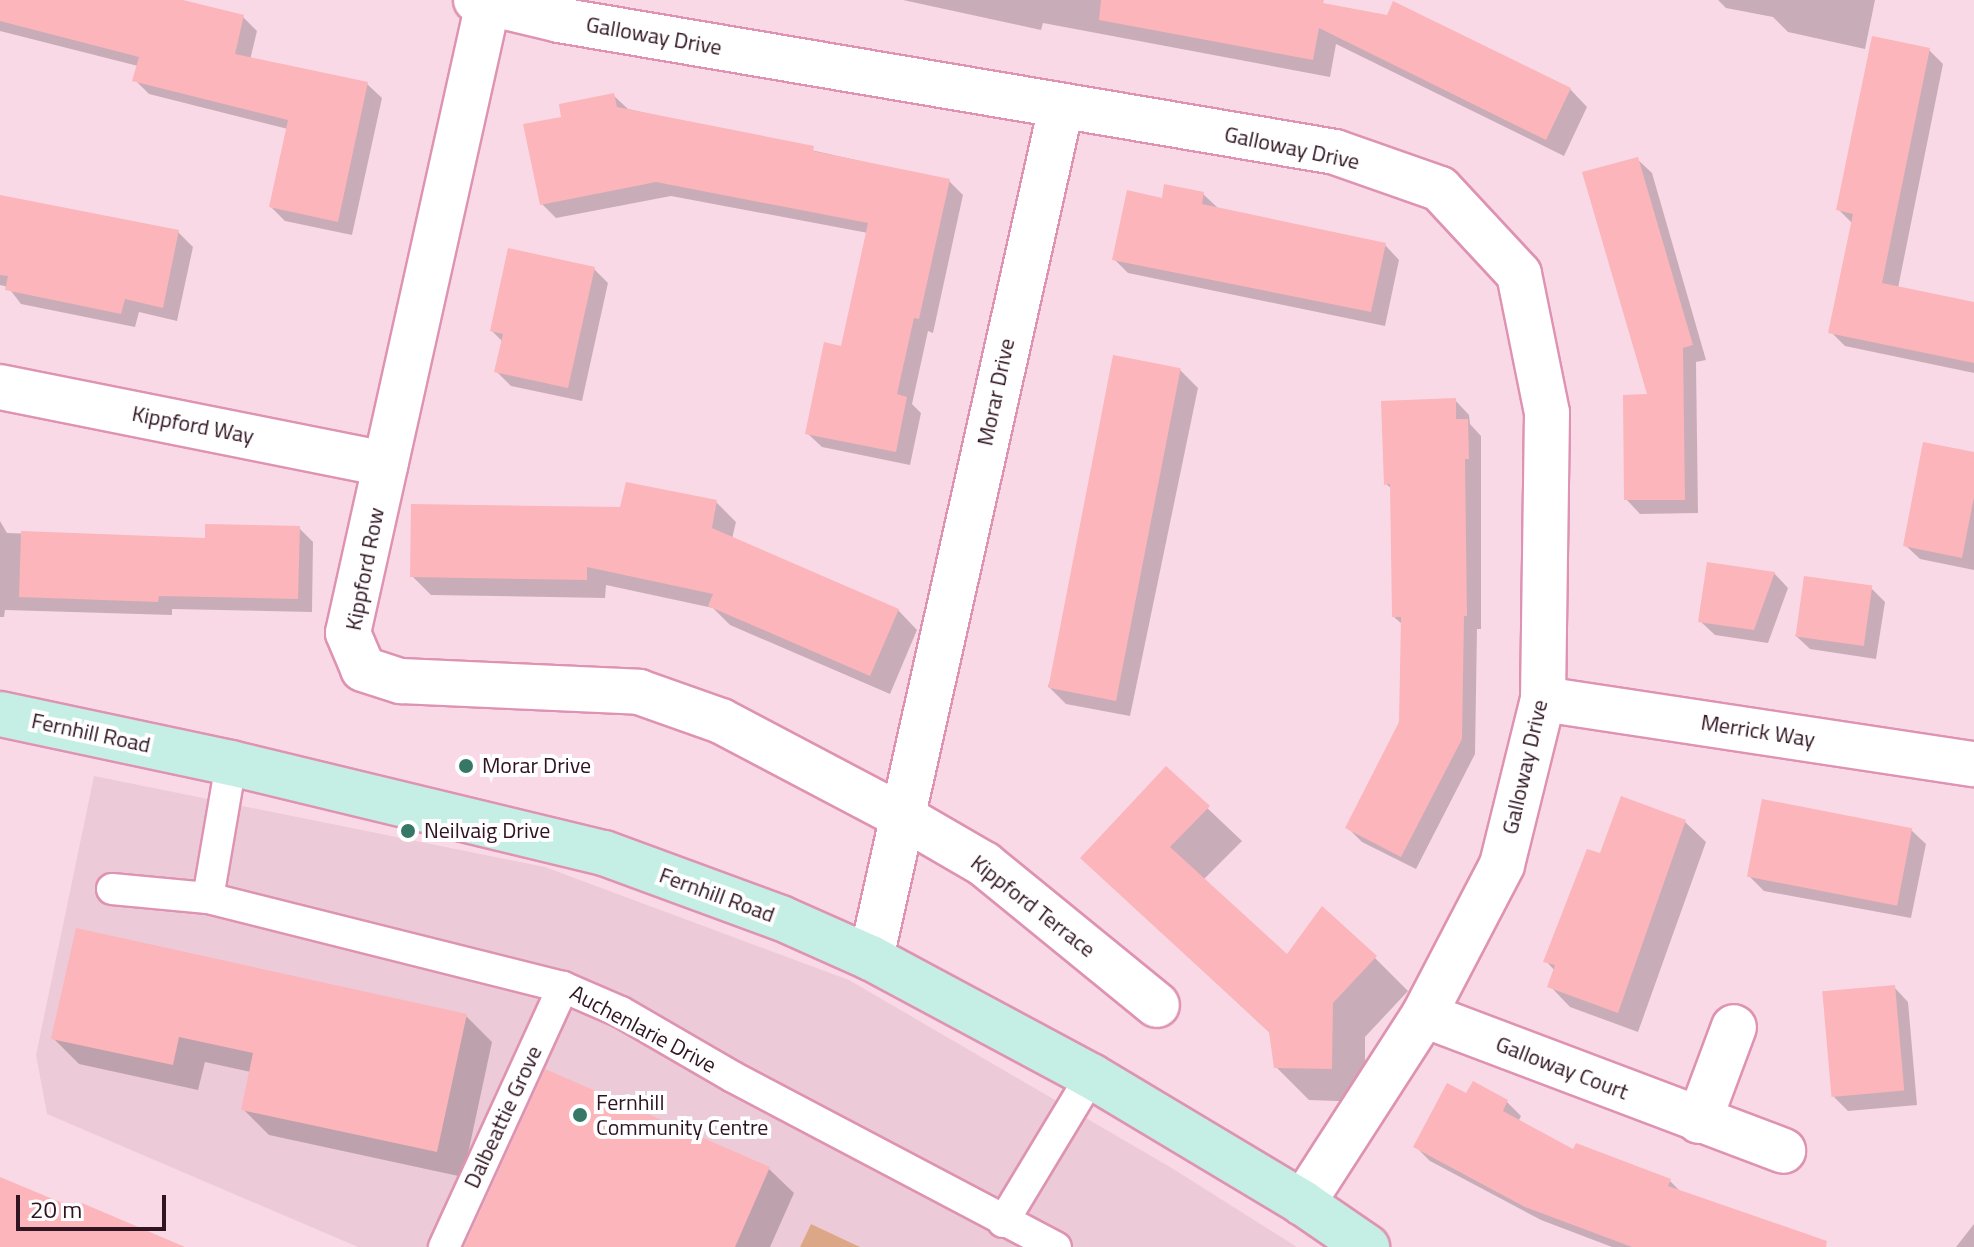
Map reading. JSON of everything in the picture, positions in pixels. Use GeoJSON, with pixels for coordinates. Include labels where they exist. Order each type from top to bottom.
{"type":"FeatureCollection","features":[{"type":"Feature","properties":{"kind":"street","name":"Galloway Drive"},"geometry":{"type":"LineString","coordinates":[[482,2],[559,20],[1335,152],[1440,189],[1519,274],[1547,413],[1543,699],[1502,865],[1424,1015],[1303,1203]]}},
{"type":"Feature","properties":{"kind":"street","name":"Kippford Row"},"geometry":{"type":"LineString","coordinates":[[482,2],[348,633],[363,669],[401,681],[639,692],[721,721],[903,817]]}},
{"type":"Feature","properties":{"kind":"street","name":"Morar Drive"},"geometry":{"type":"LineString","coordinates":[[871,958],[1061,107]]}},
{"type":"Feature","properties":{"kind":"street","name":"Kippford Way"},"geometry":{"type":"LineString","coordinates":[[0,387],[385,464]]}},
{"type":"Feature","properties":{"kind":"street","name":"Merrick Way"},"geometry":{"type":"LineString","coordinates":[[1543,699],[1974,764]]}},
{"type":"Feature","properties":{"kind":"street","name":"Fernhill Road"},"geometry":{"type":"LineString","coordinates":[[0,714],[231,763],[604,853],[781,918],[871,958],[1091,1076],[1303,1203],[1367,1247]]}},
{"type":"Feature","properties":{"kind":"street","name":"Kippford Terrace"},"geometry":{"type":"LineString","coordinates":[[903,817],[984,864],[1157,1005]]}},
{"type":"Feature","properties":{"kind":"street","name":"Galloway Court"},"geometry":{"type":"LineString","coordinates":[[1424,1015],[1783,1151]]}},
{"type":"Feature","properties":{"kind":"street"},"geometry":{"type":"LineString","coordinates":[[1699,1121],[1734,1027]]}},
{"type":"Feature","properties":{"kind":"lane"},"geometry":{"type":"LineString","coordinates":[[208,898],[231,763]]}},
{"type":"Feature","properties":{"kind":"lane","name":"Auchenlarie Drive"},"geometry":{"type":"LineString","coordinates":[[112,889],[208,898],[563,987],[621,1012],[1003,1222],[1056,1247]]}},
{"type":"Feature","properties":{"kind":"lane","name":"Dalbeattie Grove"},"geometry":{"type":"LineString","coordinates":[[444,1247],[563,987]]}},
{"type":"Feature","properties":{"kind":"lane"},"geometry":{"type":"LineString","coordinates":[[1003,1222],[1091,1076]]}},
{"type":"Feature","properties":{"kind":"shaded area"},"geometry":{"type":"Polygon","coordinates":[[[94,776],[545,867],[849,980],[1170,1167],[1297,1247],[860,1247],[811,1224],[800,1247],[358,1247],[47,1114],[36,1055],[94,776]]]}},
{"type":"Feature","properties":{"kind":"shaded area"},"geometry":{"type":"Polygon","coordinates":[[[811,1224],[860,1247],[800,1247],[811,1224]]]}},
{"type":"Feature","properties":{"kind":"building"},"geometry":{"type":"Polygon","coordinates":[[[0,0],[183,0],[244,15],[235,54],[368,82],[338,222],[269,207],[288,120],[132,81],[139,57],[0,21],[0,0]]]}},
{"type":"Feature","properties":{"kind":"building"},"geometry":{"type":"Polygon","coordinates":[[[1101,0],[1324,0],[1323,3],[1387,15],[1393,1],[1571,88],[1546,140],[1319,28],[1313,60],[1099,20],[1101,0]]]}},
{"type":"Feature","properties":{"kind":"building"},"geometry":{"type":"Polygon","coordinates":[[[1872,36],[1930,48],[1882,283],[1974,302],[1974,363],[1828,333],[1853,214],[1836,210],[1872,36]]]}},
{"type":"Feature","properties":{"kind":"building"},"geometry":{"type":"Polygon","coordinates":[[[614,93],[617,107],[814,146],[813,151],[950,179],[919,319],[914,318],[897,394],[907,397],[896,452],[805,434],[824,342],[841,346],[868,223],[656,182],[540,205],[523,124],[561,117],[559,104],[614,93]]]}},
{"type":"Feature","properties":{"kind":"building"},"geometry":{"type":"Polygon","coordinates":[[[1638,157],[1693,345],[1683,348],[1685,500],[1624,500],[1623,395],[1647,394],[1582,172],[1638,157]]]}},
{"type":"Feature","properties":{"kind":"building"},"geometry":{"type":"Polygon","coordinates":[[[1164,184],[1204,192],[1202,204],[1386,243],[1371,312],[1112,260],[1127,190],[1162,198],[1164,184]]]}},
{"type":"Feature","properties":{"kind":"building"},"geometry":{"type":"Polygon","coordinates":[[[0,195],[179,230],[163,308],[125,299],[121,314],[5,290],[8,276],[0,275],[0,195]]]}},
{"type":"Feature","properties":{"kind":"building"},"geometry":{"type":"Polygon","coordinates":[[[508,248],[595,267],[568,388],[494,372],[503,334],[490,331],[508,248]]]}},
{"type":"Feature","properties":{"kind":"building"},"geometry":{"type":"Polygon","coordinates":[[[1113,355],[1181,368],[1116,701],[1048,688],[1113,355]]]}},
{"type":"Feature","properties":{"kind":"building"},"geometry":{"type":"Polygon","coordinates":[[[1456,398],[1456,419],[1468,419],[1469,459],[1465,459],[1467,616],[1464,616],[1462,739],[1401,857],[1345,828],[1399,722],[1401,617],[1392,617],[1390,484],[1384,485],[1381,401],[1456,398]]]}},
{"type":"Feature","properties":{"kind":"building"},"geometry":{"type":"Polygon","coordinates":[[[1923,442],[1974,452],[1974,497],[1962,558],[1903,546],[1923,442]]]}},
{"type":"Feature","properties":{"kind":"building"},"geometry":{"type":"Polygon","coordinates":[[[626,482],[717,500],[712,528],[899,609],[870,676],[708,606],[713,594],[587,567],[587,580],[410,577],[411,504],[620,507],[626,482]]]}},
{"type":"Feature","properties":{"kind":"building"},"geometry":{"type":"Polygon","coordinates":[[[205,524],[300,526],[298,599],[159,596],[158,602],[19,597],[21,531],[205,538],[205,524]]]}},
{"type":"Feature","properties":{"kind":"building"},"geometry":{"type":"Polygon","coordinates":[[[1707,562],[1775,572],[1754,630],[1698,622],[1707,562]]]}},
{"type":"Feature","properties":{"kind":"building"},"geometry":{"type":"Polygon","coordinates":[[[1804,576],[1872,586],[1864,646],[1796,636],[1804,576]]]}},
{"type":"Feature","properties":{"kind":"building"},"geometry":{"type":"Polygon","coordinates":[[[1166,766],[1210,806],[1170,847],[1287,954],[1322,906],[1377,956],[1333,1003],[1332,1069],[1274,1068],[1269,1032],[1080,858],[1166,766]]]}},
{"type":"Feature","properties":{"kind":"building"},"geometry":{"type":"Polygon","coordinates":[[[1621,796],[1686,820],[1618,1013],[1547,987],[1555,965],[1543,962],[1587,849],[1600,853],[1621,796]]]}},
{"type":"Feature","properties":{"kind":"building"},"geometry":{"type":"Polygon","coordinates":[[[1762,799],[1912,828],[1897,906],[1747,877],[1762,799]]]}},
{"type":"Feature","properties":{"kind":"building"},"geometry":{"type":"Polygon","coordinates":[[[76,928],[467,1014],[437,1152],[241,1110],[253,1053],[179,1037],[173,1065],[51,1039],[76,928]]]}},
{"type":"Feature","properties":{"kind":"building"},"geometry":{"type":"Polygon","coordinates":[[[1895,985],[1904,1091],[1832,1097],[1822,991],[1895,985]]]}},
{"type":"Feature","properties":{"kind":"building","name":"Fernhill Community Centre"},"geometry":{"type":"Polygon","coordinates":[[[545,1069],[770,1167],[735,1247],[464,1247],[545,1069]]]}},
{"type":"Feature","properties":{"kind":"building"},"geometry":{"type":"Polygon","coordinates":[[[1473,1081],[1508,1100],[1503,1111],[1573,1149],[1576,1143],[1671,1179],[1668,1186],[1827,1241],[1826,1247],[1632,1247],[1525,1207],[1413,1147],[1447,1083],[1466,1093],[1473,1081]]]}},
{"type":"Feature","properties":{"kind":"building"},"geometry":{"type":"Polygon","coordinates":[[[0,1177],[79,1210],[82,1203],[185,1247],[0,1247],[0,1177]]]}},
{"type":"Feature","properties":{"kind":"place","name":"Morar Drive"},"geometry":{"type":"Point","coordinates":[466,766]}},
{"type":"Feature","properties":{"kind":"place","name":"Neilvaig Drive"},"geometry":{"type":"Point","coordinates":[408,831]}},
{"type":"Feature","properties":{"kind":"place","name":"Fernhill Community Centre"},"geometry":{"type":"Point","coordinates":[580,1115]}}]}
